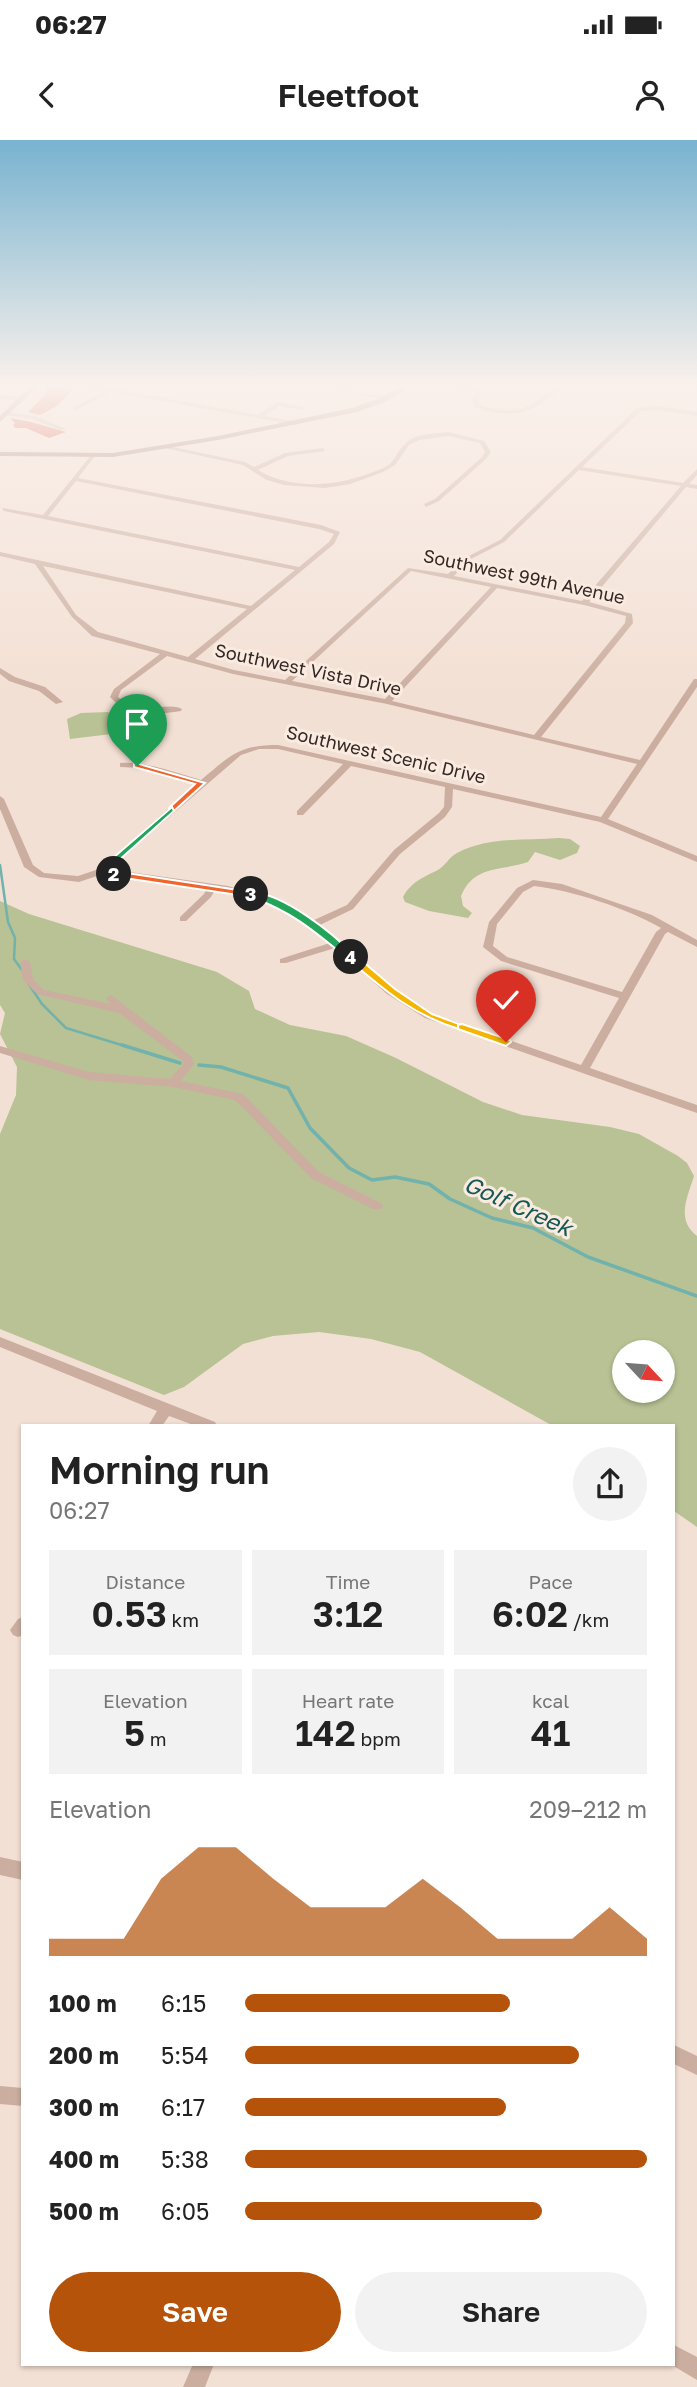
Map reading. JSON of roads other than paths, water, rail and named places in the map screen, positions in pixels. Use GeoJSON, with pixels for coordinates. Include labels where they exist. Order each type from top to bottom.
{"type":"FeatureCollection","features":[{"type":"Feature","properties":{"kind":"street"},"geometry":{"type":"LineString","coordinates":[[45,516],[69,488]]}},
{"type":"Feature","properties":{"kind":"street"},"geometry":{"type":"LineString","coordinates":[[121,488],[321,527],[338,533],[332,543],[189,660]]}},
{"type":"Feature","properties":{"kind":"street"},"geometry":{"type":"LineString","coordinates":[[426,505],[437,500],[451,488]]}},
{"type":"Feature","properties":{"kind":"street"},"geometry":{"type":"LineString","coordinates":[[450,576],[467,559],[500,543],[558,488]]}},
{"type":"Feature","properties":{"kind":"street"},"geometry":{"type":"LineString","coordinates":[[584,603],[683,488]]}},
{"type":"Feature","properties":{"kind":"street"},"geometry":{"type":"LineString","coordinates":[[4,509],[300,569]]}},
{"type":"Feature","properties":{"kind":"street"},"geometry":{"type":"LineString","coordinates":[[0,554],[252,608]]}},
{"type":"Feature","properties":{"kind":"street","name":"Southwest Vista Drive"},"geometry":{"type":"LineString","coordinates":[[37,563],[74,615],[95,634],[286,684],[387,702],[642,763]]}},
{"type":"Feature","properties":{"kind":"street","name":"Southwest 99th Avenue"},"geometry":{"type":"LineString","coordinates":[[286,684],[410,569],[584,603],[631,615]]}},
{"type":"Feature","properties":{"kind":"street"},"geometry":{"type":"LineString","coordinates":[[387,702],[496,585]]}},
{"type":"Feature","properties":{"kind":"street"},"geometry":{"type":"LineString","coordinates":[[536,738],[629,623],[631,615]]}},
{"type":"Feature","properties":{"kind":"street"},"geometry":{"type":"LineString","coordinates":[[166,653],[118,689],[114,697],[121,705],[141,710],[178,709]]}},
{"type":"Feature","properties":{"kind":"street"},"geometry":{"type":"LineString","coordinates":[[0,670],[12,679],[42,689],[59,702]]}},
{"type":"Feature","properties":{"kind":"street"},"geometry":{"type":"LineString","coordinates":[[603,820],[697,681]]}},
{"type":"Feature","properties":{"kind":"street","name":"Southwest Scenic Drive"},"geometry":{"type":"LineString","coordinates":[[102,871],[238,753],[260,747],[278,747],[603,820],[697,859]]}},
{"type":"Feature","properties":{"kind":"street"},"geometry":{"type":"LineString","coordinates":[[300,813],[349,763]]}},
{"type":"Feature","properties":{"kind":"street"},"geometry":{"type":"LineString","coordinates":[[122,765],[141,766],[201,783]]}},
{"type":"Feature","properties":{"kind":"street"},"geometry":{"type":"LineString","coordinates":[[314,924],[350,907],[397,852],[442,815],[448,807],[449,786]]}},
{"type":"Feature","properties":{"kind":"street"},"geometry":{"type":"LineString","coordinates":[[0,799],[19,848],[32,871],[42,876],[79,879],[102,871],[212,887],[277,903],[314,924],[391,992],[429,1016],[697,1109]]}},
{"type":"Feature","properties":{"kind":"street"},"geometry":{"type":"LineString","coordinates":[[625,996],[504,959],[488,947],[492,924],[520,890],[533,883],[559,886],[649,917],[697,944]]}},
{"type":"Feature","properties":{"kind":"street"},"geometry":{"type":"LineString","coordinates":[[183,919],[208,895],[212,887]]}},
{"type":"Feature","properties":{"kind":"street"},"geometry":{"type":"LineString","coordinates":[[584,1069],[661,932],[668,927]]}},
{"type":"Feature","properties":{"kind":"street"},"geometry":{"type":"LineString","coordinates":[[283,961],[337,944]]}},
{"type":"Feature","properties":{"kind":"street"},"geometry":{"type":"LineString","coordinates":[[25,962],[28,980],[41,992],[122,1010]]}},
{"type":"Feature","properties":{"kind":"street"},"geometry":{"type":"LineString","coordinates":[[111,998],[122,1010],[188,1059],[186,1070],[173,1083]]}},
{"type":"Feature","properties":{"kind":"street"},"geometry":{"type":"LineString","coordinates":[[0,1049],[89,1076],[173,1083],[239,1097],[315,1175],[377,1206]]}},
{"type":"Feature","properties":{"kind":"street"},"geometry":{"type":"LineString","coordinates":[[0,1342],[205,1424]]}},
{"type":"Feature","properties":{"kind":"street"},"geometry":{"type":"LineString","coordinates":[[156,1424],[166,1409]]}},
{"type":"Feature","properties":{"kind":"street"},"geometry":{"type":"LineString","coordinates":[[0,1866],[21,1871]]}},
{"type":"Feature","properties":{"kind":"street"},"geometry":{"type":"LineString","coordinates":[[675,2055],[697,2066]]}},
{"type":"Feature","properties":{"kind":"street"},"geometry":{"type":"LineString","coordinates":[[0,2095],[21,2097]]}},
{"type":"Feature","properties":{"kind":"street"},"geometry":{"type":"LineString","coordinates":[[675,2356],[697,2369]]}},
{"type":"Feature","properties":{"kind":"street"},"geometry":{"type":"LineString","coordinates":[[194,2387],[203,2366]]}},
{"type":"Feature","properties":{"kind":"waterway","name":"Golf Creek"},"geometry":{"type":"LineString","coordinates":[[0,865],[8,922],[15,938],[14,959],[22,970]]}},
{"type":"Feature","properties":{"kind":"waterway","name":"Golf Creek"},"geometry":{"type":"LineString","coordinates":[[24,977],[42,1004],[66,1028],[128,1047]]}},
{"type":"Feature","properties":{"kind":"waterway","name":"Golf Creek"},"geometry":{"type":"LineString","coordinates":[[122,1045],[180,1063]]}},
{"type":"Feature","properties":{"kind":"waterway","name":"Golf Creek"},"geometry":{"type":"LineString","coordinates":[[199,1065],[221,1067],[288,1088],[310,1128],[349,1168],[372,1180],[395,1177],[429,1184],[450,1199],[492,1218],[533,1228],[588,1257],[697,1296]]}}]}
